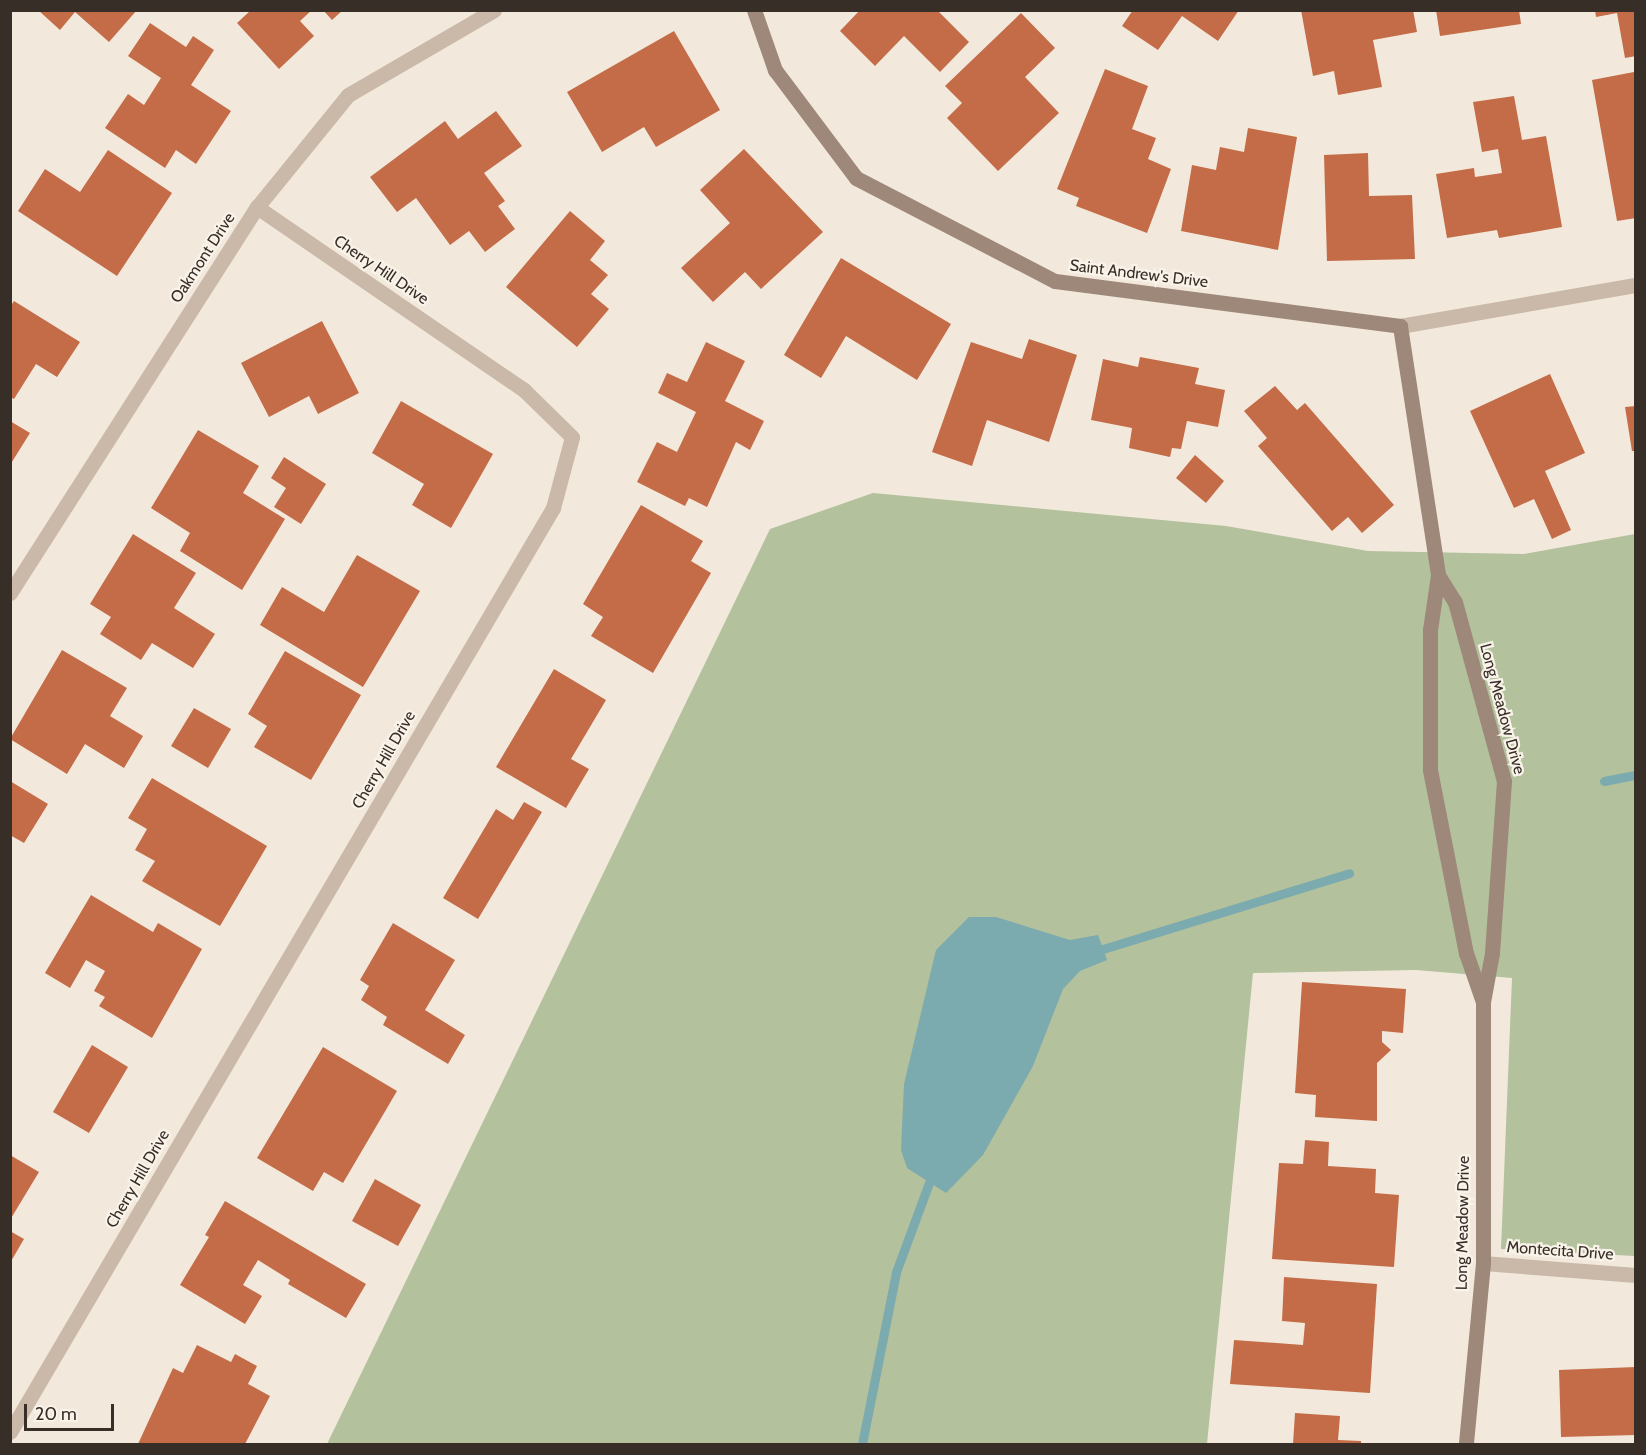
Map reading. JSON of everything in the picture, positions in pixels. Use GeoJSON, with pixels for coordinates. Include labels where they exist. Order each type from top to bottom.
{"type":"FeatureCollection","features":[{"type":"Feature","properties":{"kind":"street","name":"Oakmont Drive"},"geometry":{"type":"LineString","coordinates":[[10,593],[257,207],[348,95],[494,10]]}},
{"type":"Feature","properties":{"kind":"street","name":"Saint Andrew's Drive"},"geometry":{"type":"LineString","coordinates":[[754,10],[775,70],[856,178],[1055,281],[1400,326],[1635,285]]}},
{"type":"Feature","properties":{"kind":"street","name":"Cherry Hill Drive"},"geometry":{"type":"LineString","coordinates":[[10,1432],[553,508],[572,437],[524,390],[257,207]]}},
{"type":"Feature","properties":{"kind":"street","name":"Long Meadow Drive"},"geometry":{"type":"LineString","coordinates":[[1400,326],[1438,574],[1430,630],[1430,770],[1466,953],[1483,1002]]}},
{"type":"Feature","properties":{"kind":"street","name":"Long Meadow Drive"},"geometry":{"type":"LineString","coordinates":[[1438,574],[1455,602],[1504,781],[1492,952],[1483,1002],[1483,1263],[1466,1444]]}},
{"type":"Feature","properties":{"kind":"street","name":"Montecita Drive"},"geometry":{"type":"LineString","coordinates":[[1483,1263],[1635,1275]]}},
{"type":"Feature","properties":{"kind":"green space"},"geometry":{"type":"Polygon","coordinates":[[[873,493],[1226,526],[1368,551],[1524,554],[1635,534],[1635,1256],[1501,1249],[1512,978],[1416,970],[1253,973],[1207,1444],[327,1444],[770,529],[873,493]]]}},
{"type":"Feature","properties":{"kind":"water"},"geometry":{"type":"Polygon","coordinates":[[[969,917],[996,917],[1070,940],[1098,935],[1107,960],[1080,971],[1063,989],[1033,1066],[983,1155],[946,1193],[907,1168],[901,1150],[904,1084],[936,950],[969,917]]]}},
{"type":"Feature","properties":{"kind":"building"},"geometry":{"type":"Polygon","coordinates":[[[38,10],[137,10],[109,42],[75,12],[60,30],[38,10]]]}},
{"type":"Feature","properties":{"kind":"building"},"geometry":{"type":"Polygon","coordinates":[[[251,10],[312,10],[300,21],[314,36],[279,69],[237,23],[251,10]]]}},
{"type":"Feature","properties":{"kind":"building"},"geometry":{"type":"Polygon","coordinates":[[[323,10],[343,10],[332,20],[323,10]]]}},
{"type":"Feature","properties":{"kind":"building"},"geometry":{"type":"Polygon","coordinates":[[[860,10],[937,10],[969,42],[940,72],[904,36],[875,66],[840,31],[860,10]]]}},
{"type":"Feature","properties":{"kind":"building"},"geometry":{"type":"Polygon","coordinates":[[[1133,10],[1239,10],[1218,41],[1182,16],[1158,50],[1122,26],[1133,10]]]}},
{"type":"Feature","properties":{"kind":"building"},"geometry":{"type":"Polygon","coordinates":[[[1301,10],[1413,10],[1417,32],[1373,40],[1382,87],[1338,95],[1334,71],[1313,76],[1301,10]]]}},
{"type":"Feature","properties":{"kind":"building"},"geometry":{"type":"Polygon","coordinates":[[[1436,10],[1519,10],[1521,24],[1440,36],[1436,10]]]}},
{"type":"Feature","properties":{"kind":"building"},"geometry":{"type":"Polygon","coordinates":[[[1595,10],[1636,10],[1636,56],[1625,58],[1617,13],[1596,17],[1595,10]]]}},
{"type":"Feature","properties":{"kind":"building"},"geometry":{"type":"Polygon","coordinates":[[[1021,13],[1055,48],[1025,77],[1059,113],[998,171],[947,118],[962,103],[945,86],[1021,13]]]}},
{"type":"Feature","properties":{"kind":"building"},"geometry":{"type":"Polygon","coordinates":[[[150,23],[186,47],[193,36],[214,50],[191,85],[231,111],[196,164],[176,150],[165,168],[105,128],[128,94],[144,105],[161,78],[128,56],[150,23]]]}},
{"type":"Feature","properties":{"kind":"building"},"geometry":{"type":"Polygon","coordinates":[[[674,31],[720,110],[656,147],[644,127],[602,152],[567,92],[674,31]]]}},
{"type":"Feature","properties":{"kind":"building"},"geometry":{"type":"Polygon","coordinates":[[[1105,69],[1148,86],[1132,129],[1156,138],[1148,159],[1171,169],[1147,233],[1076,206],[1079,198],[1057,189],[1105,69]]]}},
{"type":"Feature","properties":{"kind":"building"},"geometry":{"type":"Polygon","coordinates":[[[1634,72],[1636,218],[1617,221],[1592,80],[1634,72]]]}},
{"type":"Feature","properties":{"kind":"building"},"geometry":{"type":"Polygon","coordinates":[[[1514,96],[1522,140],[1546,136],[1562,227],[1499,238],[1497,230],[1447,238],[1436,174],[1474,168],[1475,177],[1502,173],[1498,149],[1482,152],[1473,102],[1514,96]]]}},
{"type":"Feature","properties":{"kind":"building"},"geometry":{"type":"Polygon","coordinates":[[[496,111],[522,146],[484,173],[505,201],[498,206],[515,229],[485,252],[469,231],[450,245],[416,198],[397,212],[370,177],[445,121],[458,139],[496,111]]]}},
{"type":"Feature","properties":{"kind":"building"},"geometry":{"type":"Polygon","coordinates":[[[1248,128],[1297,137],[1278,250],[1181,231],[1192,165],[1216,170],[1220,147],[1244,152],[1248,128]]]}},
{"type":"Feature","properties":{"kind":"building"},"geometry":{"type":"Polygon","coordinates":[[[744,149],[823,232],[761,289],[745,272],[713,302],[681,268],[730,223],[700,190],[744,149]]]}},
{"type":"Feature","properties":{"kind":"building"},"geometry":{"type":"Polygon","coordinates":[[[108,150],[172,193],[117,276],[18,211],[45,169],[80,192],[108,150]]]}},
{"type":"Feature","properties":{"kind":"building"},"geometry":{"type":"Polygon","coordinates":[[[1368,153],[1369,196],[1412,195],[1415,259],[1327,261],[1324,155],[1368,153]]]}},
{"type":"Feature","properties":{"kind":"building"},"geometry":{"type":"Polygon","coordinates":[[[570,211],[605,241],[590,260],[608,275],[591,294],[609,309],[577,347],[506,287],[570,211]]]}},
{"type":"Feature","properties":{"kind":"building"},"geometry":{"type":"Polygon","coordinates":[[[841,258],[951,324],[917,380],[846,336],[821,378],[784,355],[841,258]]]}},
{"type":"Feature","properties":{"kind":"building"},"geometry":{"type":"Polygon","coordinates":[[[14,301],[80,342],[57,377],[36,364],[14,399],[10,397],[10,307],[14,301]]]}},
{"type":"Feature","properties":{"kind":"building"},"geometry":{"type":"Polygon","coordinates":[[[322,321],[359,393],[318,414],[309,396],[269,417],[241,363],[322,321]]]}},
{"type":"Feature","properties":{"kind":"building"},"geometry":{"type":"Polygon","coordinates":[[[1029,339],[1077,355],[1049,442],[987,420],[972,466],[932,452],[971,342],[1022,359],[1029,339]]]}},
{"type":"Feature","properties":{"kind":"building"},"geometry":{"type":"Polygon","coordinates":[[[706,342],[745,361],[725,401],[764,421],[750,450],[736,442],[707,507],[689,498],[685,506],[637,482],[657,442],[677,452],[696,412],[658,393],[667,373],[687,382],[706,342]]]}},
{"type":"Feature","properties":{"kind":"building"},"geometry":{"type":"Polygon","coordinates":[[[1140,357],[1199,368],[1195,384],[1225,390],[1218,427],[1187,421],[1181,449],[1172,448],[1170,457],[1129,448],[1132,428],[1091,420],[1103,359],[1138,367],[1140,357]]]}},
{"type":"Feature","properties":{"kind":"building"},"geometry":{"type":"Polygon","coordinates":[[[1550,374],[1585,453],[1545,471],[1571,530],[1552,539],[1534,499],[1514,508],[1470,411],[1550,374]]]}},
{"type":"Feature","properties":{"kind":"building"},"geometry":{"type":"Polygon","coordinates":[[[1275,386],[1297,410],[1305,403],[1394,505],[1362,533],[1348,517],[1332,531],[1258,446],[1267,438],[1244,411],[1275,386]]]}},
{"type":"Feature","properties":{"kind":"building"},"geometry":{"type":"Polygon","coordinates":[[[401,401],[493,454],[451,528],[412,505],[424,484],[372,453],[401,401]]]}},
{"type":"Feature","properties":{"kind":"building"},"geometry":{"type":"Polygon","coordinates":[[[1636,406],[1636,451],[1632,451],[1625,407],[1636,406]]]}},
{"type":"Feature","properties":{"kind":"building"},"geometry":{"type":"Polygon","coordinates":[[[10,421],[30,433],[10,465],[10,421]]]}},
{"type":"Feature","properties":{"kind":"building"},"geometry":{"type":"Polygon","coordinates":[[[198,430],[259,466],[243,493],[285,519],[242,590],[180,551],[190,533],[151,508],[198,430]]]}},
{"type":"Feature","properties":{"kind":"building"},"geometry":{"type":"Polygon","coordinates":[[[1195,455],[1224,481],[1206,503],[1176,478],[1195,455]]]}},
{"type":"Feature","properties":{"kind":"building"},"geometry":{"type":"Polygon","coordinates":[[[284,457],[326,484],[301,524],[274,507],[286,488],[271,478],[284,457]]]}},
{"type":"Feature","properties":{"kind":"building"},"geometry":{"type":"Polygon","coordinates":[[[641,505],[703,541],[691,561],[711,573],[653,673],[591,636],[603,617],[583,604],[641,505]]]}},
{"type":"Feature","properties":{"kind":"building"},"geometry":{"type":"Polygon","coordinates":[[[133,534],[196,573],[174,608],[215,634],[193,668],[152,643],[141,660],[100,634],[111,617],[90,604],[133,534]]]}},
{"type":"Feature","properties":{"kind":"building"},"geometry":{"type":"Polygon","coordinates":[[[357,555],[420,591],[363,687],[260,625],[282,587],[324,612],[357,555]]]}},
{"type":"Feature","properties":{"kind":"building"},"geometry":{"type":"Polygon","coordinates":[[[62,650],[127,688],[110,716],[143,736],[124,768],[85,744],[67,774],[10,739],[62,650]]]}},
{"type":"Feature","properties":{"kind":"building"},"geometry":{"type":"Polygon","coordinates":[[[285,651],[361,695],[311,780],[254,747],[267,726],[248,714],[285,651]]]}},
{"type":"Feature","properties":{"kind":"building"},"geometry":{"type":"Polygon","coordinates":[[[554,669],[606,700],[571,759],[589,769],[566,808],[496,767],[554,669]]]}},
{"type":"Feature","properties":{"kind":"building"},"geometry":{"type":"Polygon","coordinates":[[[194,708],[231,729],[208,768],[171,746],[194,708]]]}},
{"type":"Feature","properties":{"kind":"building"},"geometry":{"type":"Polygon","coordinates":[[[152,778],[267,846],[220,926],[142,881],[155,861],[135,850],[147,829],[128,818],[152,778]]]}},
{"type":"Feature","properties":{"kind":"building"},"geometry":{"type":"Polygon","coordinates":[[[10,781],[48,804],[24,843],[10,835],[10,781]]]}},
{"type":"Feature","properties":{"kind":"building"},"geometry":{"type":"Polygon","coordinates":[[[524,802],[542,812],[478,919],[443,898],[496,809],[513,820],[524,802]]]}},
{"type":"Feature","properties":{"kind":"building"},"geometry":{"type":"Polygon","coordinates":[[[91,895],[153,932],[158,923],[202,949],[152,1038],[99,1006],[105,997],[94,991],[105,971],[86,960],[70,988],[45,973],[91,895]]]}},
{"type":"Feature","properties":{"kind":"building"},"geometry":{"type":"Polygon","coordinates":[[[393,923],[455,960],[425,1010],[465,1035],[448,1064],[383,1025],[387,1017],[361,1000],[369,986],[360,980],[393,923]]]}},
{"type":"Feature","properties":{"kind":"building"},"geometry":{"type":"Polygon","coordinates":[[[1302,982],[1406,989],[1403,1033],[1382,1031],[1382,1042],[1391,1050],[1377,1063],[1377,1121],[1315,1117],[1316,1095],[1295,1093],[1302,982]]]}},
{"type":"Feature","properties":{"kind":"building"},"geometry":{"type":"Polygon","coordinates":[[[92,1045],[128,1067],[89,1133],[53,1112],[92,1045]]]}},
{"type":"Feature","properties":{"kind":"building"},"geometry":{"type":"Polygon","coordinates":[[[323,1047],[397,1091],[343,1183],[324,1172],[313,1191],[257,1158],[323,1047]]]}},
{"type":"Feature","properties":{"kind":"building"},"geometry":{"type":"Polygon","coordinates":[[[1305,1140],[1329,1142],[1328,1166],[1376,1169],[1375,1193],[1399,1195],[1394,1267],[1272,1259],[1279,1163],[1303,1164],[1305,1140]]]}},
{"type":"Feature","properties":{"kind":"building"},"geometry":{"type":"Polygon","coordinates":[[[10,1155],[39,1172],[10,1220],[10,1155]]]}},
{"type":"Feature","properties":{"kind":"building"},"geometry":{"type":"Polygon","coordinates":[[[375,1179],[421,1205],[398,1246],[352,1221],[375,1179]]]}},
{"type":"Feature","properties":{"kind":"building"},"geometry":{"type":"Polygon","coordinates":[[[225,1201],[366,1284],[346,1318],[288,1284],[290,1280],[258,1260],[243,1285],[262,1296],[245,1324],[180,1285],[209,1237],[205,1235],[225,1201]]]}},
{"type":"Feature","properties":{"kind":"building"},"geometry":{"type":"Polygon","coordinates":[[[10,1231],[24,1239],[10,1263],[10,1231]]]}},
{"type":"Feature","properties":{"kind":"building"},"geometry":{"type":"Polygon","coordinates":[[[1284,1277],[1377,1284],[1370,1393],[1230,1384],[1234,1340],[1303,1345],[1305,1323],[1282,1321],[1284,1277]]]}},
{"type":"Feature","properties":{"kind":"building"},"geometry":{"type":"Polygon","coordinates":[[[197,1345],[231,1362],[235,1354],[257,1366],[248,1384],[270,1396],[245,1444],[138,1444],[173,1368],[183,1373],[197,1345]]]}},
{"type":"Feature","properties":{"kind":"building"},"geometry":{"type":"Polygon","coordinates":[[[1636,1367],[1636,1435],[1561,1437],[1559,1370],[1636,1367]]]}},
{"type":"Feature","properties":{"kind":"building"},"geometry":{"type":"Polygon","coordinates":[[[1295,1413],[1340,1416],[1338,1440],[1361,1441],[1361,1444],[1293,1444],[1295,1413]]]}},
{"type":"Feature","properties":{"kind":"waterway"},"geometry":{"type":"LineString","coordinates":[[1604,781],[1636,775]]}},
{"type":"Feature","properties":{"kind":"waterway"},"geometry":{"type":"LineString","coordinates":[[1093,952],[1349,873]]}},
{"type":"Feature","properties":{"kind":"waterway"},"geometry":{"type":"LineString","coordinates":[[862,1444],[896,1272],[933,1172]]}}]}
